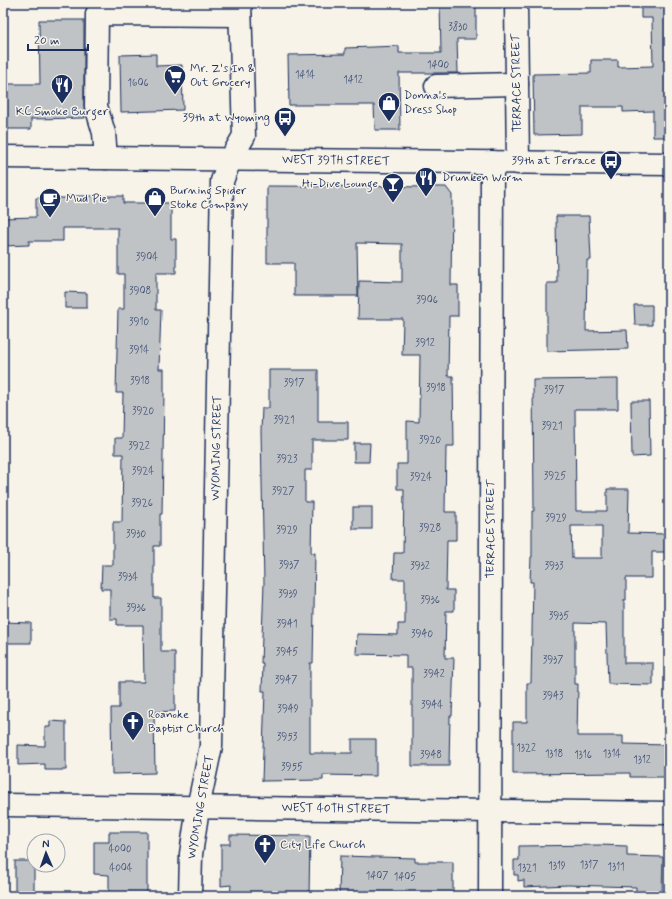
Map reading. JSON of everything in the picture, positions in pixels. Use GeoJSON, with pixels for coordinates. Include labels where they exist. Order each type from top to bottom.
{"type":"FeatureCollection","features":[{"type":"Feature","properties":{"kind":"street","name":"TERRACE STREET"},"geometry":{"type":"LineString","coordinates":[[516,3],[518,162]]}},
{"type":"Feature","properties":{"kind":"street"},"geometry":{"type":"LineString","coordinates":[[106,158],[104,133],[96,106],[97,14],[240,9]]}},
{"type":"Feature","properties":{"kind":"street","name":"WYOMING STREET"},"geometry":{"type":"LineString","coordinates":[[190,896],[191,854],[198,808],[212,746],[222,181],[230,160],[244,136],[240,9]]}},
{"type":"Feature","properties":{"kind":"street"},"geometry":{"type":"LineString","coordinates":[[436,86],[517,84]]}},
{"type":"Feature","properties":{"kind":"street","name":"WEST 39TH STREET"},"geometry":{"type":"LineString","coordinates":[[3,157],[669,164]]}},
{"type":"Feature","properties":{"kind":"street","name":"TERRACE STREET"},"geometry":{"type":"LineString","coordinates":[[490,896],[492,162]]}},
{"type":"Feature","properties":{"kind":"street","name":"WEST 40TH STREET"},"geometry":{"type":"LineString","coordinates":[[3,805],[669,813]]}},
{"type":"Feature","properties":{"kind":"building"},"geometry":{"type":"Polygon","coordinates":[[[440,3],[476,3],[476,39],[457,39],[458,73],[399,73],[400,130],[375,130],[374,105],[289,105],[288,55],[345,54],[345,48],[399,46],[399,53],[441,53],[440,3]]]}},
{"type":"Feature","properties":{"kind":"building"},"geometry":{"type":"Polygon","coordinates":[[[641,3],[669,3],[669,137],[653,137],[653,111],[623,112],[623,107],[582,107],[582,134],[534,135],[533,74],[591,73],[591,60],[618,60],[618,67],[653,66],[652,18],[641,18],[641,3]]]}},
{"type":"Feature","properties":{"kind":"building"},"geometry":{"type":"Polygon","coordinates":[[[39,20],[84,20],[85,118],[31,119],[31,129],[3,129],[3,84],[40,84],[39,20]]]}},
{"type":"Feature","properties":{"kind":"building"},"geometry":{"type":"Polygon","coordinates":[[[156,54],[156,66],[182,65],[183,110],[121,112],[120,55],[156,54]]]}},
{"type":"Feature","properties":{"kind":"building"},"geometry":{"type":"Polygon","coordinates":[[[267,186],[446,187],[452,195],[451,285],[458,285],[458,316],[449,316],[448,376],[453,376],[454,446],[446,446],[445,512],[456,512],[456,540],[447,540],[446,590],[454,590],[454,611],[446,611],[445,658],[454,658],[452,716],[450,716],[449,766],[412,766],[412,668],[406,668],[406,655],[356,654],[357,634],[398,635],[398,624],[405,624],[405,579],[393,579],[394,553],[403,553],[404,489],[397,489],[397,464],[407,464],[407,421],[419,422],[420,355],[402,355],[403,319],[358,319],[359,281],[402,282],[402,244],[357,243],[358,296],[294,296],[294,263],[267,263],[267,186]]]}},
{"type":"Feature","properties":{"kind":"building"},"geometry":{"type":"Polygon","coordinates":[[[67,196],[123,196],[123,203],[171,203],[171,239],[176,239],[176,273],[156,273],[156,310],[161,310],[159,369],[164,369],[164,393],[162,514],[160,514],[160,546],[154,546],[154,598],[161,598],[161,652],[175,652],[175,711],[154,712],[155,773],[112,774],[111,708],[119,708],[119,682],[144,682],[143,625],[117,625],[117,619],[110,619],[110,589],[101,589],[102,565],[113,565],[113,522],[122,522],[123,454],[115,454],[115,438],[122,438],[123,393],[116,393],[118,309],[124,309],[124,274],[118,274],[118,228],[63,228],[63,241],[29,241],[29,245],[3,246],[3,218],[36,217],[36,198],[67,198],[67,196]]]}},
{"type":"Feature","properties":{"kind":"building"},"geometry":{"type":"Polygon","coordinates":[[[556,216],[589,216],[591,260],[587,260],[586,331],[627,330],[628,349],[547,351],[547,283],[557,283],[556,216]]]}},
{"type":"Feature","properties":{"kind":"building"},"geometry":{"type":"Polygon","coordinates":[[[65,292],[87,293],[87,308],[65,308],[65,292]]]}},
{"type":"Feature","properties":{"kind":"building"},"geometry":{"type":"Polygon","coordinates":[[[634,305],[652,305],[652,325],[635,325],[634,305]]]}},
{"type":"Feature","properties":{"kind":"building"},"geometry":{"type":"Polygon","coordinates":[[[269,370],[318,370],[318,422],[348,422],[348,440],[312,440],[312,470],[305,470],[305,502],[312,502],[311,553],[315,553],[313,663],[310,663],[310,753],[352,753],[352,739],[376,739],[376,776],[323,775],[323,780],[262,781],[265,691],[262,691],[263,663],[261,663],[264,583],[261,431],[262,408],[269,408],[269,370]]]}},
{"type":"Feature","properties":{"kind":"building"},"geometry":{"type":"Polygon","coordinates":[[[618,379],[618,409],[575,409],[576,511],[607,511],[607,489],[629,489],[628,533],[667,534],[668,552],[652,552],[652,578],[626,578],[626,600],[624,600],[624,663],[653,663],[653,685],[608,684],[606,624],[575,623],[575,684],[578,684],[577,736],[623,736],[623,744],[669,745],[669,777],[630,777],[630,773],[513,774],[513,722],[527,722],[527,683],[531,683],[533,582],[530,582],[532,557],[532,511],[534,511],[533,380],[618,379]],[[571,526],[572,558],[602,558],[602,526],[571,526]]]}},
{"type":"Feature","properties":{"kind":"building"},"geometry":{"type":"Polygon","coordinates":[[[631,401],[649,401],[650,456],[632,457],[631,401]]]}},
{"type":"Feature","properties":{"kind":"building"},"geometry":{"type":"Polygon","coordinates":[[[354,443],[370,443],[369,462],[354,462],[354,443]]]}},
{"type":"Feature","properties":{"kind":"building"},"geometry":{"type":"Polygon","coordinates":[[[353,507],[372,507],[372,529],[353,529],[353,507]]]}},
{"type":"Feature","properties":{"kind":"building"},"geometry":{"type":"Polygon","coordinates":[[[3,622],[31,623],[31,643],[3,643],[3,622]]]}},
{"type":"Feature","properties":{"kind":"building"},"geometry":{"type":"Polygon","coordinates":[[[50,721],[66,722],[66,770],[45,770],[45,764],[18,765],[18,745],[45,746],[45,727],[50,727],[50,721]]]}},
{"type":"Feature","properties":{"kind":"building"},"geometry":{"type":"Polygon","coordinates":[[[109,832],[147,832],[147,896],[109,896],[109,875],[94,874],[94,842],[109,842],[109,832]]]}},
{"type":"Feature","properties":{"kind":"building","name":"City Life Church"},"geometry":{"type":"Polygon","coordinates":[[[230,835],[310,836],[309,896],[230,896],[231,885],[221,886],[221,844],[230,844],[230,835]]]}},
{"type":"Feature","properties":{"kind":"building"},"geometry":{"type":"Polygon","coordinates":[[[519,846],[627,846],[627,856],[663,857],[662,896],[636,896],[636,887],[568,885],[524,887],[524,880],[518,881],[518,875],[514,875],[514,860],[519,860],[519,846]]]}},
{"type":"Feature","properties":{"kind":"building"},"geometry":{"type":"Polygon","coordinates":[[[340,856],[415,858],[415,862],[453,862],[453,896],[339,896],[340,856]]]}},
{"type":"Feature","properties":{"kind":"building"},"geometry":{"type":"Polygon","coordinates":[[[15,861],[26,861],[26,873],[34,873],[34,894],[15,894],[15,861]]]}},
{"type":"Feature","properties":{"kind":"place","name":"Mr. Z's In & Out Grocery"},"geometry":{"type":"Point","coordinates":[175,96]}},
{"type":"Feature","properties":{"kind":"place","name":"KC Smoke Burger"},"geometry":{"type":"Point","coordinates":[62,104]}},
{"type":"Feature","properties":{"kind":"place","name":"Donna's Dress Shop"},"geometry":{"type":"Point","coordinates":[389,122]}},
{"type":"Feature","properties":{"kind":"place","name":"39th at Wyoming"},"geometry":{"type":"Point","coordinates":[285,138]}},
{"type":"Feature","properties":{"kind":"place","name":"39th at Terrace"},"geometry":{"type":"Point","coordinates":[611,180]}},
{"type":"Feature","properties":{"kind":"place","name":"Drunken Worm"},"geometry":{"type":"Point","coordinates":[426,198]}},
{"type":"Feature","properties":{"kind":"place","name":"Hi-Dive Lounge"},"geometry":{"type":"Point","coordinates":[393,204]}},
{"type":"Feature","properties":{"kind":"place","name":"Mud Pie"},"geometry":{"type":"Point","coordinates":[50,218]}},
{"type":"Feature","properties":{"kind":"place","name":"Burning Spider Stoke Company"},"geometry":{"type":"Point","coordinates":[155,218]}},
{"type":"Feature","properties":{"kind":"place","name":"Roanoke Baptist Church"},"geometry":{"type":"Point","coordinates":[133,742]}},
{"type":"Feature","properties":{"kind":"place","name":"City Life Church"},"geometry":{"type":"Point","coordinates":[265,864]}}]}
